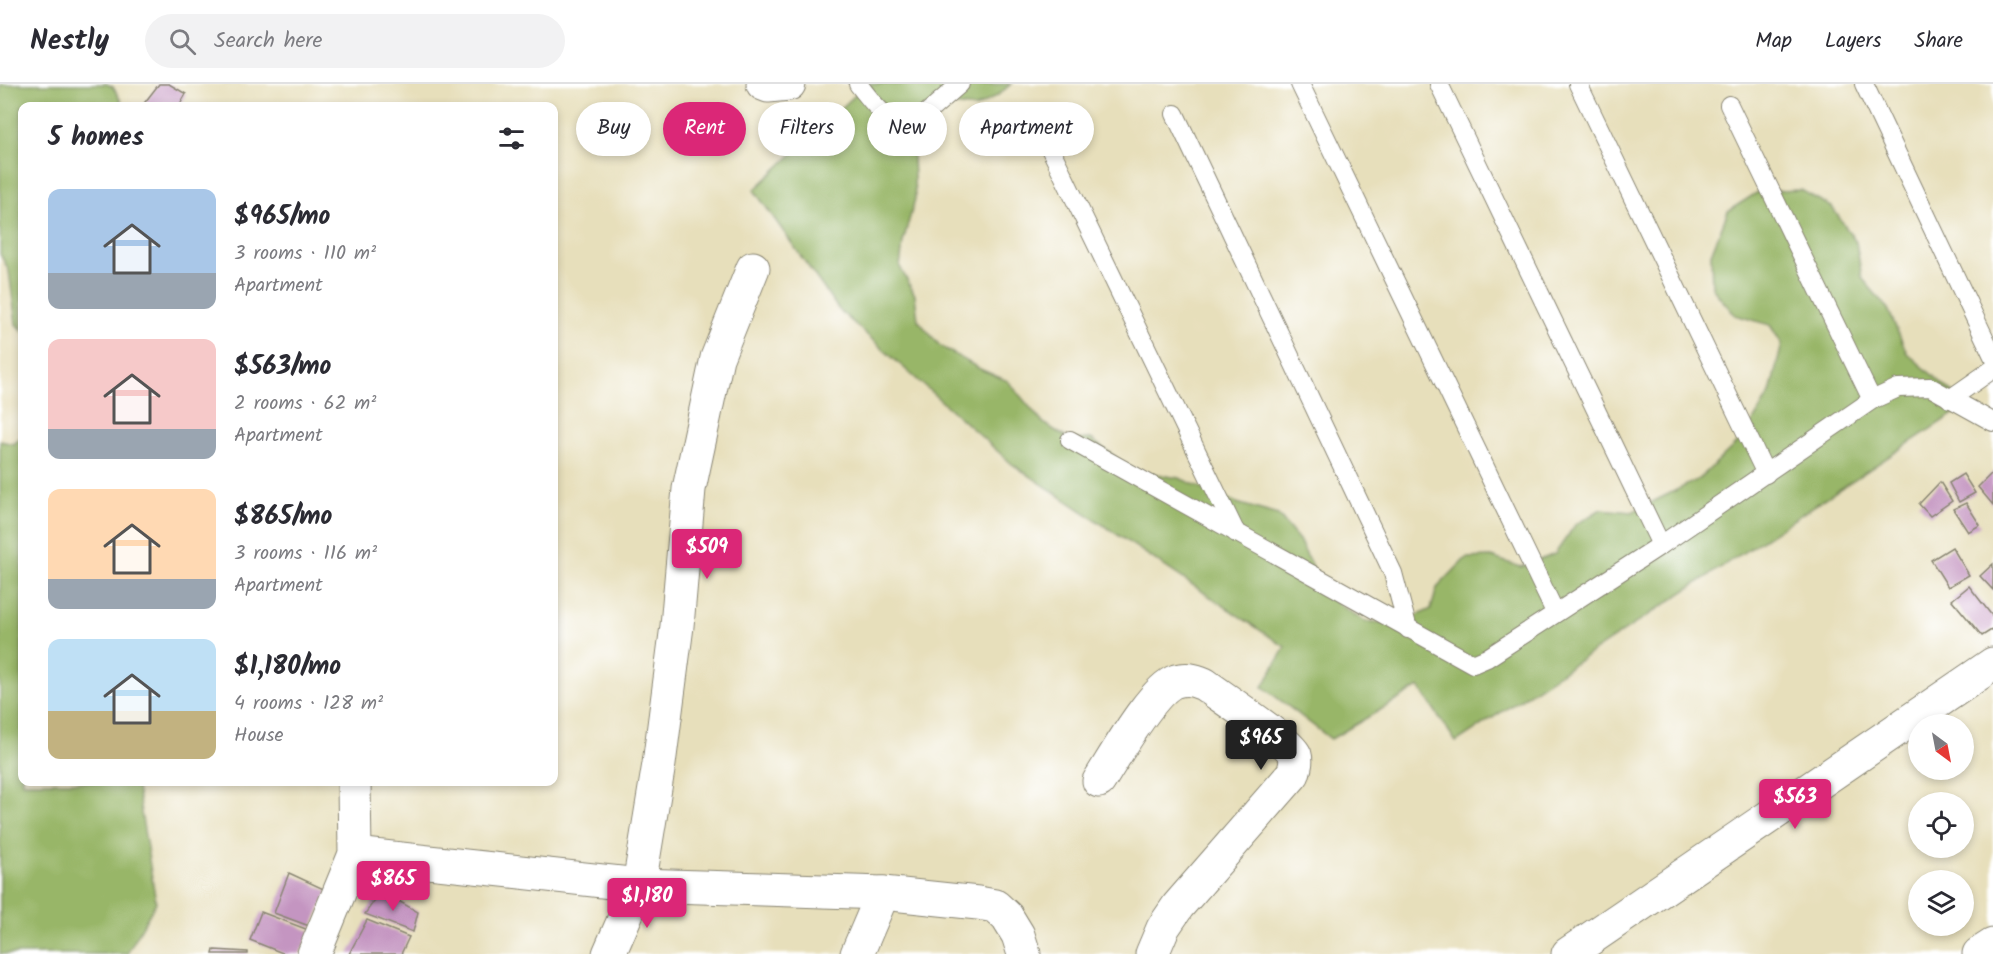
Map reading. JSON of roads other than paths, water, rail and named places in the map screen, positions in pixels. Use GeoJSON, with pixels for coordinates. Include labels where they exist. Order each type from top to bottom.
{"type":"FeatureCollection","features":[{"type":"Feature","properties":{"kind":"street"},"geometry":{"type":"LineString","coordinates":[[763,84],[768,86],[789,84]]}},
{"type":"Feature","properties":{"kind":"street"},"geometry":{"type":"LineString","coordinates":[[609,954],[639,885],[659,764],[677,626],[689,489],[717,358],[753,268]]}},
{"type":"Feature","properties":{"kind":"street"},"geometry":{"type":"LineString","coordinates":[[1568,954],[1993,664]]}},
{"type":"Feature","properties":{"kind":"street"},"geometry":{"type":"LineString","coordinates":[[1099,781],[1163,688],[1176,681],[1191,679],[1204,684],[1284,742],[1295,755],[1296,764],[1293,774],[1178,906],[1163,928],[1152,954]]}},
{"type":"Feature","properties":{"kind":"street"},"geometry":{"type":"LineString","coordinates":[[314,954],[355,854],[354,786]]}},
{"type":"Feature","properties":{"kind":"street"},"geometry":{"type":"LineString","coordinates":[[355,854],[639,885],[883,893],[995,906],[1007,917],[1018,935],[1024,954]]}},
{"type":"Feature","properties":{"kind":"street"},"geometry":{"type":"LineString","coordinates":[[857,954],[883,893]]}},
{"type":"Feature","properties":{"kind":"street"},"geometry":{"type":"LineString","coordinates":[[1979,954],[1993,945]]}},
{"type":"Feature","properties":{"kind":"lane"},"geometry":{"type":"LineString","coordinates":[[858,84],[882,113],[899,124],[913,125],[960,84]]}},
{"type":"Feature","properties":{"kind":"lane"},"geometry":{"type":"LineString","coordinates":[[1300,84],[1555,612]]}},
{"type":"Feature","properties":{"kind":"lane"},"geometry":{"type":"LineString","coordinates":[[1439,84],[1661,545]]}},
{"type":"Feature","properties":{"kind":"lane"},"geometry":{"type":"LineString","coordinates":[[1578,84],[1766,474]]}},
{"type":"Feature","properties":{"kind":"lane"},"geometry":{"type":"LineString","coordinates":[[1864,84],[1993,356]]}},
{"type":"Feature","properties":{"kind":"lane"},"geometry":{"type":"LineString","coordinates":[[1729,105],[1872,400]]}},
{"type":"Feature","properties":{"kind":"lane"},"geometry":{"type":"LineString","coordinates":[[1175,114],[1393,573],[1408,629]]}},
{"type":"Feature","properties":{"kind":"lane"},"geometry":{"type":"LineString","coordinates":[[1054,156],[1236,533]]}},
{"type":"Feature","properties":{"kind":"lane"},"geometry":{"type":"LineString","coordinates":[[1950,399],[1993,369]]}},
{"type":"Feature","properties":{"kind":"lane"},"geometry":{"type":"LineString","coordinates":[[1070,440],[1473,664],[1487,658],[1661,545],[1872,400],[1898,388],[1930,387],[1993,422]]}}]}
